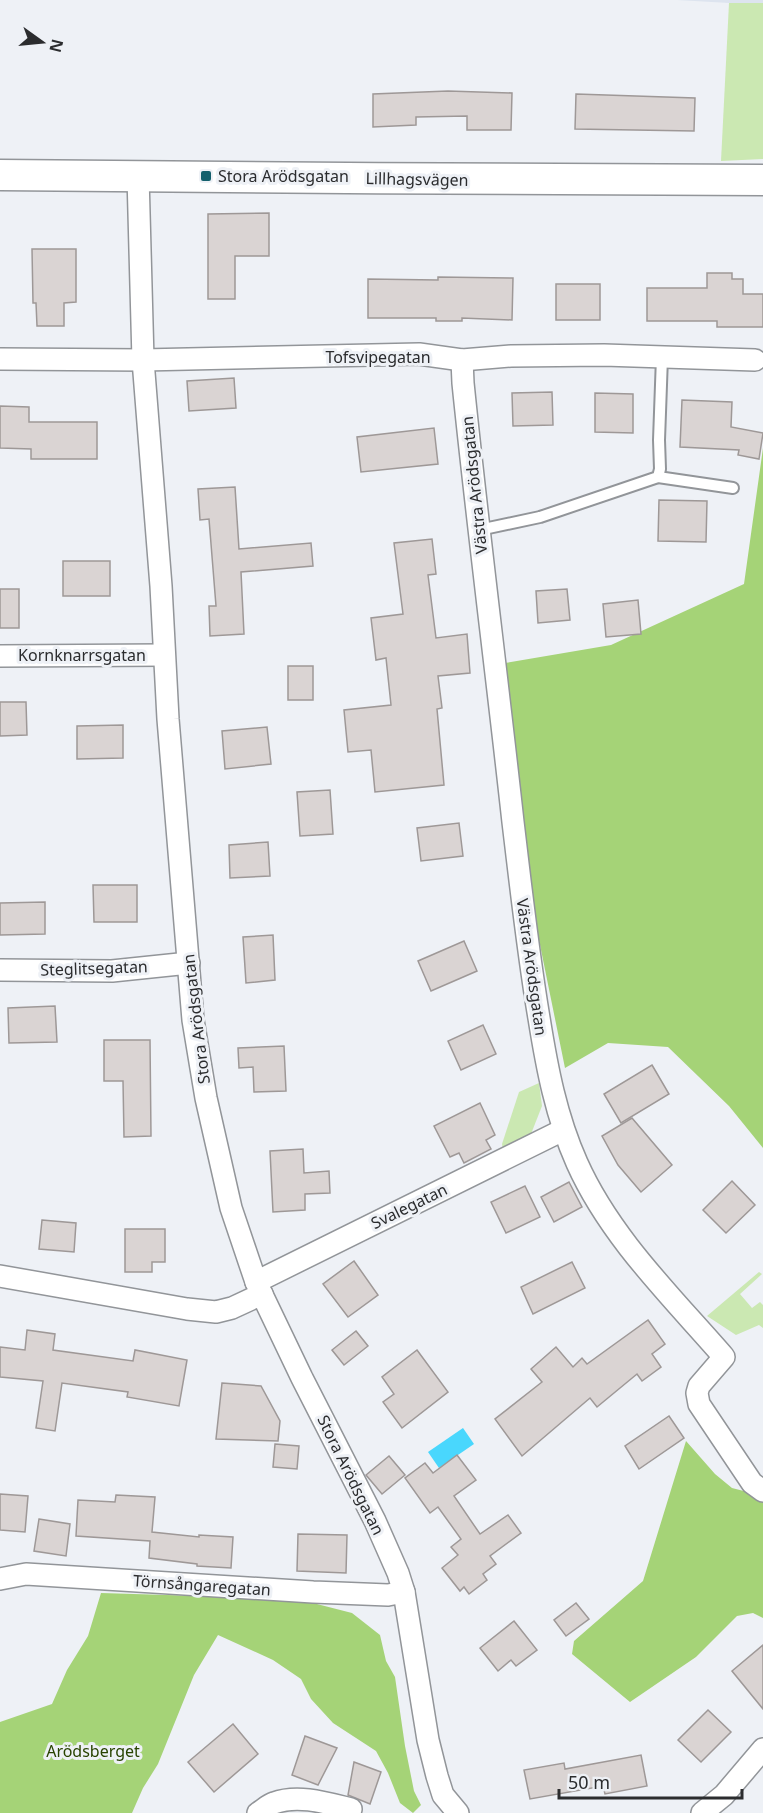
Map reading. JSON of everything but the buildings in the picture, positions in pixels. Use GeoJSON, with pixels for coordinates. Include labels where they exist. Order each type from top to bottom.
{"type":"FeatureCollection","features":[{"type":"Feature","properties":{"kind":"street","name":"Lillhagsvägen"},"geometry":{"type":"LineString","coordinates":[[0,175],[465,180],[763,180]]}},
{"type":"Feature","properties":{"kind":"street","name":"Stora Arödsgatan"},"geometry":{"type":"LineString","coordinates":[[138,176],[143,360],[164,655],[193,1020],[206,1098],[231,1208],[259,1288],[375,1521],[398,1573],[404,1592],[430,1749],[443,1795],[458,1813]]}},
{"type":"Feature","properties":{"kind":"street","name":"Tofsvipegatan"},"geometry":{"type":"LineString","coordinates":[[0,359],[143,360],[419,354],[462,360],[512,356],[604,355],[755,360]]}},
{"type":"Feature","properties":{"kind":"street","name":"Västra Arödsgatan"},"geometry":{"type":"LineString","coordinates":[[462,360],[479,530],[529,961],[550,1085],[563,1130],[596,1199],[632,1251],[723,1357],[699,1386],[697,1393],[699,1404],[752,1483],[763,1491]]}},
{"type":"Feature","properties":{"kind":"street","name":"Kornknarrsgatan"},"geometry":{"type":"LineString","coordinates":[[0,656],[164,655]]}},
{"type":"Feature","properties":{"kind":"street","name":"Steglitsegatan"},"geometry":{"type":"LineString","coordinates":[[0,970],[112,971],[189,963]]}},
{"type":"Feature","properties":{"kind":"street","name":"Svalegatan"},"geometry":{"type":"LineString","coordinates":[[0,1276],[187,1309],[216,1312],[232,1308],[259,1288],[563,1130]]}},
{"type":"Feature","properties":{"kind":"street","name":"Törnsångaregatan"},"geometry":{"type":"LineString","coordinates":[[0,1579],[26,1574],[314,1592],[388,1595],[404,1592]]}},
{"type":"Feature","properties":{"kind":"street"},"geometry":{"type":"LineString","coordinates":[[702,1813],[724,1795],[763,1749]]}},
{"type":"Feature","properties":{"kind":"street"},"geometry":{"type":"LineString","coordinates":[[258,1813],[273,1803],[290,1800],[314,1801],[351,1809]]}},
{"type":"Feature","properties":{"kind":"lane"},"geometry":{"type":"LineString","coordinates":[[658,477],[662,357]]}},
{"type":"Feature","properties":{"kind":"lane"},"geometry":{"type":"LineString","coordinates":[[479,530],[540,518],[658,477],[733,488]]}},
{"type":"Feature","properties":{"kind":"shaded area"},"geometry":{"type":"Polygon","coordinates":[[[677,0],[763,0],[763,3],[729,3],[677,0]]]}},
{"type":"Feature","properties":{"kind":"green space"},"geometry":{"type":"Polygon","coordinates":[[[729,3],[763,3],[763,159],[721,161],[729,3]]]}},
{"type":"Feature","properties":{"kind":"green space"},"geometry":{"type":"Polygon","coordinates":[[[763,448],[763,1148],[729,1106],[668,1047],[608,1043],[565,1068],[524,866],[512,767],[511,707],[505,663],[611,645],[744,584],[763,448]]]}},
{"type":"Feature","properties":{"kind":"green space"},"geometry":{"type":"Polygon","coordinates":[[[539,1083],[542,1106],[531,1134],[503,1149],[502,1144],[519,1092],[539,1083]]]}},
{"type":"Feature","properties":{"kind":"green space"},"geometry":{"type":"Polygon","coordinates":[[[759,1272],[762,1274],[740,1294],[752,1308],[760,1302],[763,1305],[763,1328],[759,1325],[736,1335],[707,1316],[759,1272]]]}},
{"type":"Feature","properties":{"kind":"green space"},"geometry":{"type":"Polygon","coordinates":[[[686,1441],[715,1474],[732,1488],[763,1496],[763,1618],[753,1613],[737,1616],[696,1657],[630,1702],[572,1654],[574,1641],[643,1581],[686,1441]]]}},
{"type":"Feature","properties":{"kind":"green space","name":"Arödsberget"},"geometry":{"type":"Polygon","coordinates":[[[101,1593],[267,1598],[309,1602],[352,1613],[380,1635],[386,1661],[395,1677],[414,1791],[421,1805],[413,1813],[400,1803],[376,1751],[333,1723],[311,1699],[301,1679],[273,1660],[218,1635],[194,1675],[158,1764],[143,1788],[132,1813],[0,1813],[0,1722],[52,1704],[67,1670],[88,1636],[101,1593]]]}},
{"type":"Feature","properties":{"kind":"water"},"geometry":{"type":"Polygon","coordinates":[[[463,1428],[474,1444],[439,1468],[428,1452],[463,1428]]]}},
{"type":"Feature","properties":{"kind":"place","name":"Stora Arödsgatan"},"geometry":{"type":"Point","coordinates":[206,176]}}]}
